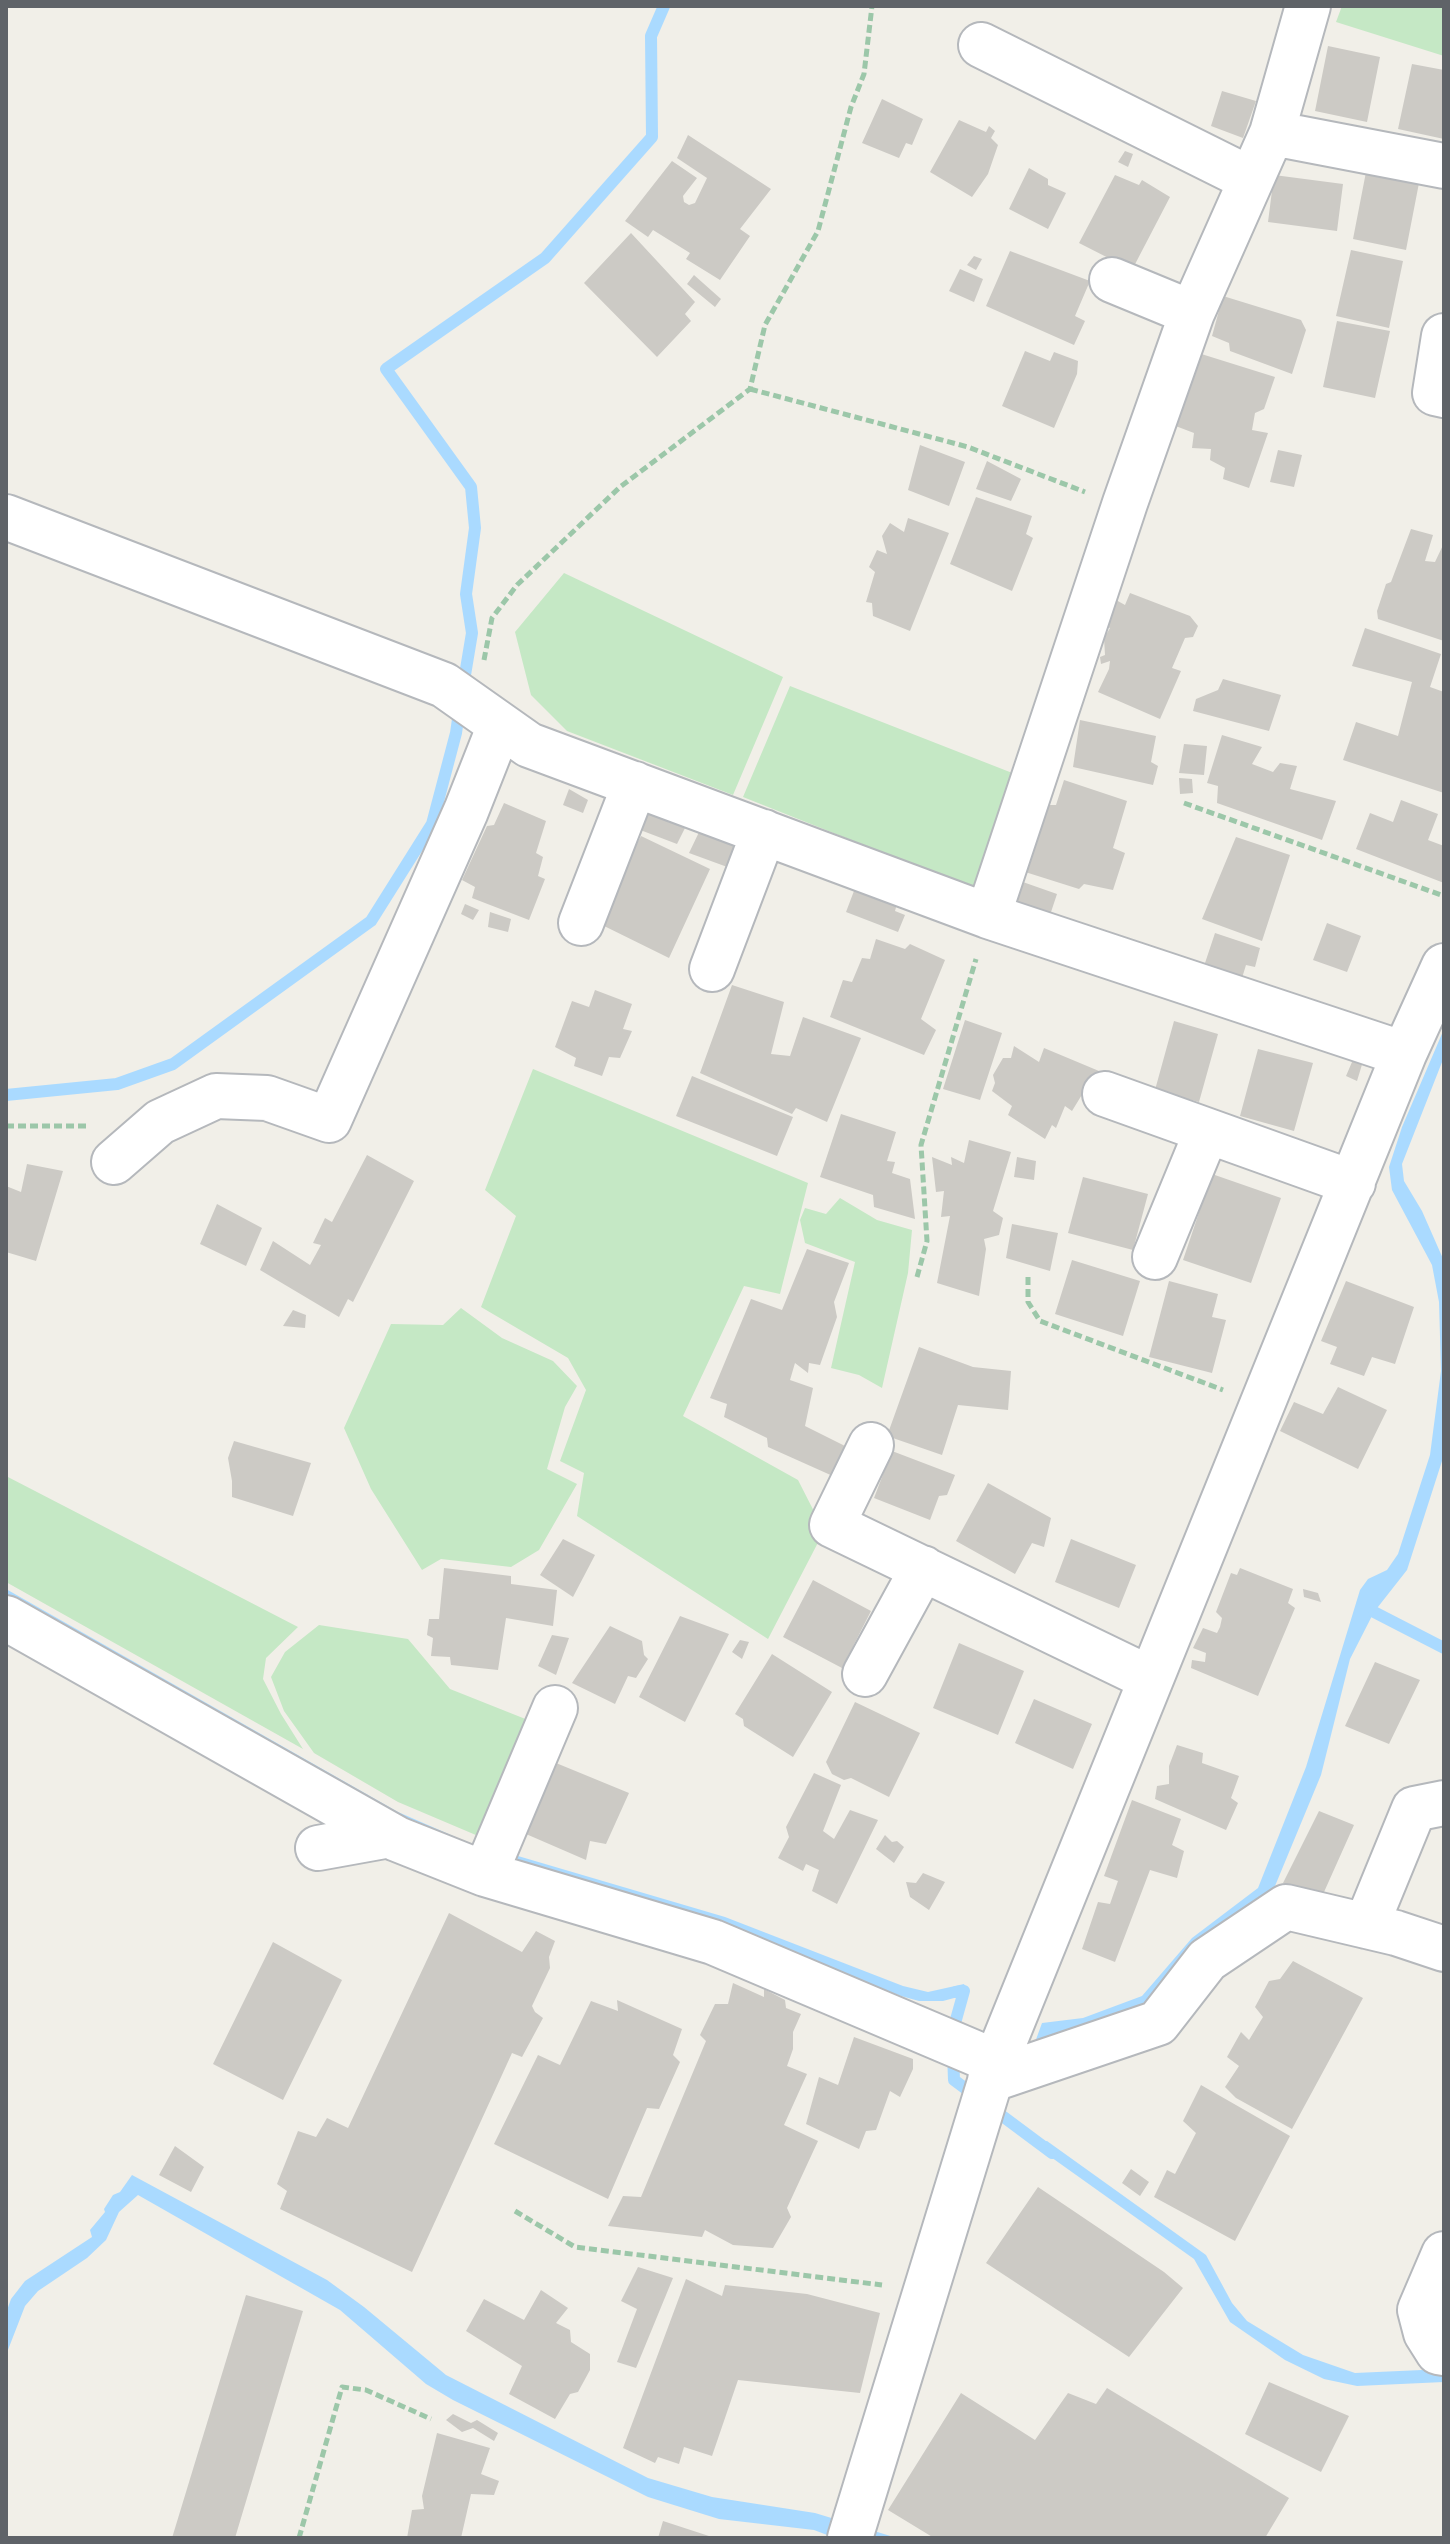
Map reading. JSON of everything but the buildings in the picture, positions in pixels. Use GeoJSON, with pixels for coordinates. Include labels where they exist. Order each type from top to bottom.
{"type":"FeatureCollection","features":[{"type":"Feature","properties":{"kind":"street"},"geometry":{"type":"LineString","coordinates":[[988,916],[1192,313],[1272,133],[1308,6]]}},
{"type":"Feature","properties":{"kind":"street"},"geometry":{"type":"LineString","coordinates":[[981,45],[1250,179]]}},
{"type":"Feature","properties":{"kind":"street"},"geometry":{"type":"LineString","coordinates":[[1272,133],[1444,166]]}},
{"type":"Feature","properties":{"kind":"street"},"geometry":{"type":"LineString","coordinates":[[1112,280],[1192,313]]}},
{"type":"Feature","properties":{"kind":"street"},"geometry":{"type":"LineString","coordinates":[[1444,336],[1435,393],[1444,395]]}},
{"type":"Feature","properties":{"kind":"street"},"geometry":{"type":"LineString","coordinates":[[6,517],[444,685],[529,745],[988,916],[1404,1054]]}},
{"type":"Feature","properties":{"kind":"street"},"geometry":{"type":"LineString","coordinates":[[114,1162],[160,1122],[216,1096],[267,1098],[329,1120],[466,811],[494,720]]}},
{"type":"Feature","properties":{"kind":"street"},"geometry":{"type":"LineString","coordinates":[[581,923],[635,784]]}},
{"type":"Feature","properties":{"kind":"street"},"geometry":{"type":"LineString","coordinates":[[712,969],[764,832]]}},
{"type":"Feature","properties":{"kind":"street"},"geometry":{"type":"LineString","coordinates":[[850,2538],[993,2071],[1404,1054],[1444,966]]}},
{"type":"Feature","properties":{"kind":"street"},"geometry":{"type":"LineString","coordinates":[[1105,1094],[1353,1183]]}},
{"type":"Feature","properties":{"kind":"street"},"geometry":{"type":"LineString","coordinates":[[1155,1257],[1207,1131]]}},
{"type":"Feature","properties":{"kind":"street"},"geometry":{"type":"LineString","coordinates":[[871,1445],[832,1525],[1151,1679]]}},
{"type":"Feature","properties":{"kind":"street"},"geometry":{"type":"LineString","coordinates":[[865,1674],[923,1568]]}},
{"type":"Feature","properties":{"kind":"street"},"geometry":{"type":"LineString","coordinates":[[6,1618],[390,1835],[485,1874],[713,1942],[993,2071],[1158,2023],[1207,1960],[1286,1907],[1444,1949]]}},
{"type":"Feature","properties":{"kind":"street"},"geometry":{"type":"LineString","coordinates":[[485,1874],[555,1708]]}},
{"type":"Feature","properties":{"kind":"street"},"geometry":{"type":"LineString","coordinates":[[1366,1926],[1414,1809],[1444,1803]]}},
{"type":"Feature","properties":{"kind":"street"},"geometry":{"type":"LineString","coordinates":[[318,1848],[390,1835]]}},
{"type":"Feature","properties":{"kind":"street"},"geometry":{"type":"LineString","coordinates":[[1444,2254],[1420,2310],[1426,2333],[1438,2352],[1444,2353]]}},
{"type":"Feature","properties":{"kind":"path"},"geometry":{"type":"LineString","coordinates":[[494,720],[484,659],[492,618],[517,585],[620,487],[750,389],[765,325],[818,231],[851,107],[864,74],[872,6]]}},
{"type":"Feature","properties":{"kind":"path"},"geometry":{"type":"LineString","coordinates":[[750,389],[968,447],[1124,507]]}},
{"type":"Feature","properties":{"kind":"path"},"geometry":{"type":"LineString","coordinates":[[1184,803],[1444,896]]}},
{"type":"Feature","properties":{"kind":"path"},"geometry":{"type":"LineString","coordinates":[[917,1277],[927,1241],[921,1145],[988,916]]}},
{"type":"Feature","properties":{"kind":"path"},"geometry":{"type":"LineString","coordinates":[[6,1126],[60,1127],[160,1122]]}},
{"type":"Feature","properties":{"kind":"path"},"geometry":{"type":"LineString","coordinates":[[1028,1277],[1028,1302],[1040,1321],[1262,1405]]}},
{"type":"Feature","properties":{"kind":"path"},"geometry":{"type":"LineString","coordinates":[[515,2211],[575,2247],[925,2291]]}},
{"type":"Feature","properties":{"kind":"path"},"geometry":{"type":"LineString","coordinates":[[299,2538],[342,2387],[366,2390],[431,2419]]}},
{"type":"Feature","properties":{"kind":"green space"},"geometry":{"type":"Polygon","coordinates":[[[1342,6],[1444,6],[1444,56],[1336,22],[1342,6]]]}},
{"type":"Feature","properties":{"kind":"green space"},"geometry":{"type":"Polygon","coordinates":[[[564,573],[783,677],[733,795],[567,731],[531,695],[515,632],[564,573]]]}},
{"type":"Feature","properties":{"kind":"green space"},"geometry":{"type":"Polygon","coordinates":[[[790,686],[1020,776],[979,891],[743,797],[790,686]]]}},
{"type":"Feature","properties":{"kind":"green space"},"geometry":{"type":"Polygon","coordinates":[[[533,1069],[808,1183],[780,1294],[744,1286],[683,1416],[798,1480],[824,1531],[768,1639],[577,1516],[584,1473],[560,1461],[586,1390],[568,1358],[481,1307],[516,1216],[485,1190],[533,1069]]]}},
{"type":"Feature","properties":{"kind":"green space"},"geometry":{"type":"Polygon","coordinates":[[[840,1198],[877,1220],[912,1230],[908,1273],[882,1388],[859,1375],[831,1368],[855,1262],[805,1243],[800,1220],[805,1208],[826,1214],[840,1198]]]}},
{"type":"Feature","properties":{"kind":"green space"},"geometry":{"type":"Polygon","coordinates":[[[461,1308],[502,1338],[553,1361],[577,1386],[565,1407],[547,1469],[577,1484],[539,1550],[511,1567],[441,1559],[422,1570],[371,1489],[344,1428],[391,1324],[443,1325],[461,1308]]]}},
{"type":"Feature","properties":{"kind":"green space"},"geometry":{"type":"Polygon","coordinates":[[[6,1476],[298,1627],[266,1658],[263,1679],[303,1749],[6,1582],[6,1476]]]}},
{"type":"Feature","properties":{"kind":"green space"},"geometry":{"type":"Polygon","coordinates":[[[319,1625],[408,1639],[450,1689],[533,1722],[490,1841],[398,1802],[314,1753],[284,1711],[271,1677],[285,1652],[319,1625]]]}},
{"type":"Feature","properties":{"kind":"water"},"geometry":{"type":"Polygon","coordinates":[[[1444,1029],[1444,1057],[1402,1164],[1404,1181],[1422,1211],[1444,1261],[1444,1448],[1407,1570],[1374,1612],[1350,1659],[1321,1775],[1275,1886],[1251,1919],[1150,2009],[1034,2045],[1042,2023],[1083,2018],[1142,1996],[1192,1938],[1258,1888],[1306,1767],[1360,1590],[1368,1579],[1387,1570],[1398,1554],[1430,1455],[1441,1371],[1439,1302],[1432,1265],[1392,1190],[1389,1167],[1402,1127],[1444,1029]]]}},
{"type":"Feature","properties":{"kind":"water"},"geometry":{"type":"Polygon","coordinates":[[[6,1589],[398,1812],[467,1842],[464,1849],[404,1825],[6,1603],[6,1589]]]}},
{"type":"Feature","properties":{"kind":"water"},"geometry":{"type":"Polygon","coordinates":[[[518,1856],[725,1917],[903,1986],[928,1992],[964,1984],[969,1994],[943,2001],[919,2001],[901,1996],[725,1927],[516,1864],[518,1856]]]}},
{"type":"Feature","properties":{"kind":"water"},"geometry":{"type":"Polygon","coordinates":[[[1047,2141],[1206,2255],[1232,2303],[1247,2321],[1303,2355],[1355,2373],[1444,2369],[1444,2382],[1357,2386],[1324,2379],[1285,2360],[1230,2322],[1194,2259],[1034,2145],[1047,2141]]]}},
{"type":"Feature","properties":{"kind":"water"},"geometry":{"type":"Polygon","coordinates":[[[132,2175],[327,2280],[446,2375],[648,2478],[712,2497],[815,2513],[897,2538],[835,2538],[814,2530],[719,2519],[648,2497],[453,2400],[426,2384],[340,2310],[138,2195],[119,2212],[106,2240],[87,2258],[38,2291],[25,2306],[6,2355],[6,2313],[11,2299],[25,2281],[92,2237],[90,2230],[105,2212],[113,2195],[120,2192],[132,2175]]]}},
{"type":"Feature","properties":{"kind":"waterway"},"geometry":{"type":"LineString","coordinates":[[463,687],[472,633],[466,594],[475,528],[471,487],[386,369],[545,258],[652,137],[651,36],[664,6]]}},
{"type":"Feature","properties":{"kind":"waterway"},"geometry":{"type":"LineString","coordinates":[[6,1095],[117,1084],[173,1064],[371,921],[432,824],[456,733],[460,705]]}},
{"type":"Feature","properties":{"kind":"waterway"},"geometry":{"type":"LineString","coordinates":[[1374,1612],[1444,1648]]}},
{"type":"Feature","properties":{"kind":"waterway"},"geometry":{"type":"LineString","coordinates":[[952,2034],[964,1991],[956,1992]]}},
{"type":"Feature","properties":{"kind":"waterway"},"geometry":{"type":"LineString","coordinates":[[953,2053],[954,2080],[1052,2153]]}}]}
